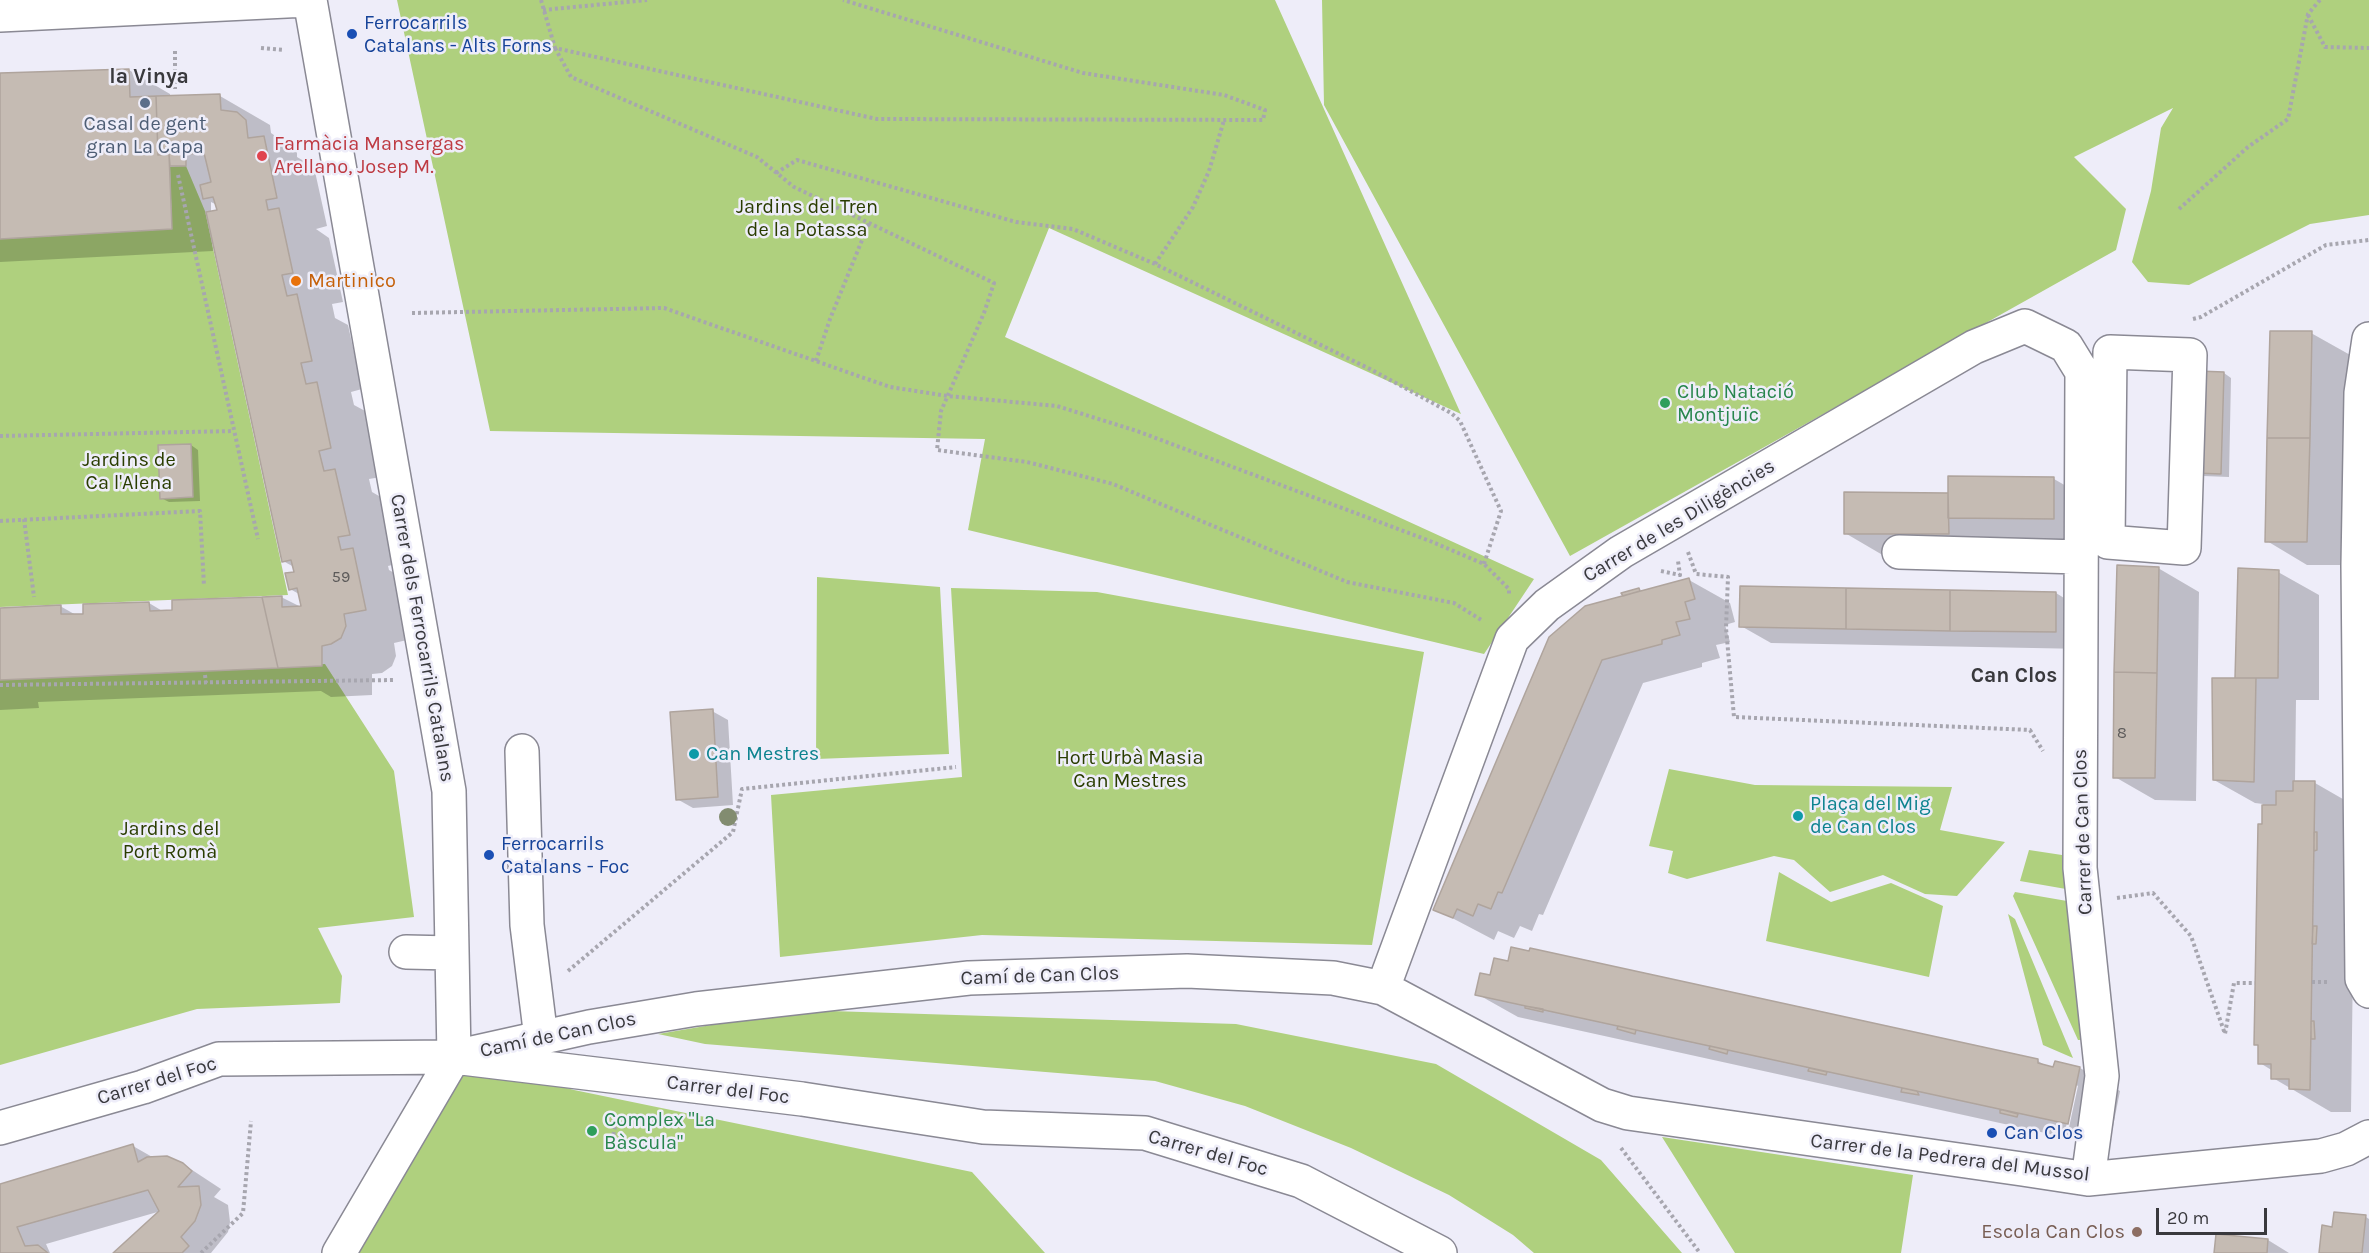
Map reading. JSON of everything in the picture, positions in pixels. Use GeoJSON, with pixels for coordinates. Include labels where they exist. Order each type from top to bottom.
{"type":"FeatureCollection","features":[{"type":"Feature","properties":{"kind":"street"},"geometry":{"type":"LineString","coordinates":[[0,15],[308,0]]}},
{"type":"Feature","properties":{"kind":"street","name":"Carrer dels Ferrocarrils Catalans"},"geometry":{"type":"LineString","coordinates":[[308,0],[449,791],[454,1056]]}},
{"type":"Feature","properties":{"kind":"street","name":"Carrer de Can Clos"},"geometry":{"type":"LineString","coordinates":[[2025,326],[2066,346],[2082,372],[2080,868],[2102,1076],[2088,1179]]}},
{"type":"Feature","properties":{"kind":"street","name":"Carrer de les Diligències"},"geometry":{"type":"LineString","coordinates":[[1383,988],[1512,639],[1547,605],[1621,552],[1974,347],[2025,326]]}},
{"type":"Feature","properties":{"kind":"street"},"geometry":{"type":"LineString","coordinates":[[2369,339],[2361,393],[2358,577],[2362,979],[2369,991]]}},
{"type":"Feature","properties":{"kind":"street"},"geometry":{"type":"LineString","coordinates":[[2110,352],[2190,355],[2184,548],[2108,542],[2110,352]]}},
{"type":"Feature","properties":{"kind":"street"},"geometry":{"type":"LineString","coordinates":[[1899,552],[2080,557]]}},
{"type":"Feature","properties":{"kind":"street"},"geometry":{"type":"LineString","coordinates":[[522,751],[527,925],[540,1038]]}},
{"type":"Feature","properties":{"kind":"street"},"geometry":{"type":"LineString","coordinates":[[406,952],[452,953]]}},
{"type":"Feature","properties":{"kind":"street","name":"Camí de Can Clos"},"geometry":{"type":"LineString","coordinates":[[454,1056],[696,1009],[969,978],[1187,970],[1333,978],[1383,988],[1602,1105]]}},
{"type":"Feature","properties":{"kind":"street"},"geometry":{"type":"LineString","coordinates":[[339,1253],[454,1056]]}},
{"type":"Feature","properties":{"kind":"street","name":"Carrer del Foc"},"geometry":{"type":"LineString","coordinates":[[0,1128],[144,1087],[219,1059],[454,1056],[802,1099],[983,1127],[1145,1133],[1301,1181],[1440,1253]]}},
{"type":"Feature","properties":{"kind":"street","name":"Carrer de la Pedrera del Mussol"},"geometry":{"type":"LineString","coordinates":[[1602,1105],[1628,1113],[2088,1179],[2321,1156],[2346,1149],[2369,1137]]}},
{"type":"Feature","properties":{"kind":"path"},"geometry":{"type":"LineString","coordinates":[[541,0],[555,48],[571,77],[757,156],[794,187],[994,283],[941,411],[938,450],[1027,462],[1113,484],[1347,582],[1454,603],[1512,639]]}},
{"type":"Feature","properties":{"kind":"path"},"geometry":{"type":"LineString","coordinates":[[543,10],[647,0]]}},
{"type":"Feature","properties":{"kind":"path"},"geometry":{"type":"LineString","coordinates":[[555,48],[877,119],[1263,120],[1265,110],[1224,95],[1083,73],[843,0]]}},
{"type":"Feature","properties":{"kind":"path"},"geometry":{"type":"LineString","coordinates":[[2179,209],[2248,147],[2288,119],[2308,14],[2320,0]]}},
{"type":"Feature","properties":{"kind":"path"},"geometry":{"type":"LineString","coordinates":[[2308,14],[2325,47],[2369,48]]}},
{"type":"Feature","properties":{"kind":"path"},"geometry":{"type":"LineString","coordinates":[[175,51],[175,89]]}},
{"type":"Feature","properties":{"kind":"path"},"geometry":{"type":"LineString","coordinates":[[1155,264],[1193,207],[1209,171],[1224,120]]}},
{"type":"Feature","properties":{"kind":"path"},"geometry":{"type":"LineString","coordinates":[[776,172],[797,160],[1016,222],[1073,229],[1155,264],[1370,369],[1451,413],[1460,421],[1501,511],[1484,564]]}},
{"type":"Feature","properties":{"kind":"path"},"geometry":{"type":"LineString","coordinates":[[178,175],[258,539]]}},
{"type":"Feature","properties":{"kind":"path"},"geometry":{"type":"LineString","coordinates":[[816,362],[830,319],[869,224]]}},
{"type":"Feature","properties":{"kind":"path"},"geometry":{"type":"LineString","coordinates":[[2191,319],[2201,317],[2326,245],[2369,240]]}},
{"type":"Feature","properties":{"kind":"path"},"geometry":{"type":"LineString","coordinates":[[412,313],[664,308],[890,387],[1067,409],[1224,464],[1430,541],[1484,564],[1509,590],[1512,639]]}},
{"type":"Feature","properties":{"kind":"path"},"geometry":{"type":"LineString","coordinates":[[0,436],[234,431]]}},
{"type":"Feature","properties":{"kind":"path"},"geometry":{"type":"LineString","coordinates":[[0,520],[200,511],[204,586]]}},
{"type":"Feature","properties":{"kind":"path"},"geometry":{"type":"LineString","coordinates":[[24,519],[34,597]]}},
{"type":"Feature","properties":{"kind":"path"},"geometry":{"type":"LineString","coordinates":[[1686,548],[1696,574],[1728,577],[1726,628],[1734,717],[2030,730],[2046,756]]}},
{"type":"Feature","properties":{"kind":"path"},"geometry":{"type":"LineString","coordinates":[[1664,571],[1680,575],[1677,553]]}},
{"type":"Feature","properties":{"kind":"path"},"geometry":{"type":"LineString","coordinates":[[205,675],[206,683]]}},
{"type":"Feature","properties":{"kind":"path"},"geometry":{"type":"LineString","coordinates":[[0,685],[37,682],[206,683],[396,680]]}},
{"type":"Feature","properties":{"kind":"path"},"geometry":{"type":"LineString","coordinates":[[561,976],[734,832],[742,789],[956,767]]}},
{"type":"Feature","properties":{"kind":"path"},"geometry":{"type":"LineString","coordinates":[[2115,899],[2153,893],[2191,936],[2225,1034],[2234,983],[2255,983]]}},
{"type":"Feature","properties":{"kind":"path"},"geometry":{"type":"LineString","coordinates":[[2312,982],[2331,982]]}},
{"type":"Feature","properties":{"kind":"path"},"geometry":{"type":"LineString","coordinates":[[201,1253],[243,1214],[251,1121]]}},
{"type":"Feature","properties":{"kind":"path"},"geometry":{"type":"LineString","coordinates":[[612,1141],[615,1127]]}},
{"type":"Feature","properties":{"kind":"path"},"geometry":{"type":"LineString","coordinates":[[1614,1138],[1700,1253]]}},
{"type":"Feature","properties":{"kind":"green space","name":"Jardins del Tren de la Potassa"},"geometry":{"type":"Polygon","coordinates":[[[397,0],[1275,0],[1461,414],[1049,228],[1005,337],[1534,579],[1484,654],[968,530],[985,439],[490,431],[397,0]]]}},
{"type":"Feature","properties":{"kind":"green space","name":"Club Natació Montjuïc"},"geometry":{"type":"Polygon","coordinates":[[[1322,0],[2369,0],[2369,215],[2310,224],[2189,285],[2148,282],[2132,262],[2151,191],[2161,128],[2173,108],[2074,157],[2126,209],[2116,250],[1570,556],[1324,105],[1322,0]]]}},
{"type":"Feature","properties":{"kind":"green space","name":"Jardins de Ca l'Alena"},"geometry":{"type":"Polygon","coordinates":[[[186,166],[205,211],[288,595],[0,607],[0,239],[172,229],[170,167],[186,166]]]}},
{"type":"Feature","properties":{"kind":"green space"},"geometry":{"type":"Polygon","coordinates":[[[817,577],[940,587],[949,754],[816,759],[817,577]]]}},
{"type":"Feature","properties":{"kind":"green space","name":"Hort Urbà Masia Can Mestres"},"geometry":{"type":"Polygon","coordinates":[[[951,588],[1097,592],[1424,652],[1372,945],[982,935],[780,957],[771,795],[962,777],[951,588]]]}},
{"type":"Feature","properties":{"kind":"green space","name":"Jardins del Port Romà"},"geometry":{"type":"Polygon","coordinates":[[[325,664],[394,771],[414,917],[318,928],[342,976],[340,1003],[197,1009],[0,1065],[0,677],[325,664]]]}},
{"type":"Feature","properties":{"kind":"green space"},"geometry":{"type":"Polygon","coordinates":[[[1669,769],[1755,785],[1952,787],[1940,830],[2005,842],[1957,896],[1925,894],[1883,875],[1830,892],[1794,860],[1774,856],[1687,879],[1668,873],[1673,851],[1649,846],[1669,769]]]}},
{"type":"Feature","properties":{"kind":"green space"},"geometry":{"type":"Polygon","coordinates":[[[2029,850],[2062,855],[2066,889],[2020,881],[2029,850]]]}},
{"type":"Feature","properties":{"kind":"green space"},"geometry":{"type":"Polygon","coordinates":[[[1779,872],[1831,902],[1891,883],[1943,906],[1929,977],[1766,941],[1779,872]]]}},
{"type":"Feature","properties":{"kind":"green space"},"geometry":{"type":"Polygon","coordinates":[[[2015,892],[2067,901],[2082,1040],[2078,1040],[2013,896],[2015,892]]]}},
{"type":"Feature","properties":{"kind":"green space"},"geometry":{"type":"Polygon","coordinates":[[[2008,914],[2015,919],[2073,1058],[2043,1045],[2008,914]]]}},
{"type":"Feature","properties":{"kind":"green space"},"geometry":{"type":"Polygon","coordinates":[[[800,1010],[1236,1024],[1436,1064],[1601,1160],[1682,1253],[1534,1253],[1513,1235],[1449,1195],[1351,1148],[1245,1106],[1155,1081],[705,1044],[658,1034],[800,1010]]]}},
{"type":"Feature","properties":{"kind":"green space","name":"Complex \"La Bàscula\""},"geometry":{"type":"Polygon","coordinates":[[[454,1057],[574,1090],[972,1172],[1045,1253],[339,1253],[454,1057]]]}},
{"type":"Feature","properties":{"kind":"green space"},"geometry":{"type":"Polygon","coordinates":[[[1662,1137],[1913,1175],[1901,1253],[1735,1253],[1662,1137]]]}},
{"type":"Feature","properties":{"kind":"building"},"geometry":{"type":"Polygon","coordinates":[[[129,69],[130,97],[156,96],[158,155],[169,154],[172,229],[0,239],[0,73],[129,69]]]}},
{"type":"Feature","properties":{"kind":"building"},"geometry":{"type":"Polygon","coordinates":[[[220,94],[221,110],[237,112],[246,120],[248,138],[264,136],[277,198],[266,200],[268,210],[279,208],[293,273],[282,275],[287,296],[297,294],[312,361],[301,363],[306,384],[317,382],[331,448],[319,451],[324,471],[335,469],[350,535],[338,537],[341,550],[353,548],[366,610],[344,614],[346,626],[341,638],[322,646],[322,666],[278,668],[262,597],[282,596],[282,607],[301,606],[297,588],[289,590],[285,573],[294,572],[291,560],[282,562],[206,212],[217,210],[213,197],[203,199],[200,185],[211,182],[204,153],[186,154],[186,166],[170,166],[169,154],[158,155],[156,96],[220,94]]]}},
{"type":"Feature","properties":{"kind":"building"},"geometry":{"type":"Polygon","coordinates":[[[2270,331],[2312,331],[2310,438],[2267,438],[2270,331]]]}},
{"type":"Feature","properties":{"kind":"building"},"geometry":{"type":"Polygon","coordinates":[[[2198,371],[2224,372],[2221,474],[2194,473],[2198,371]]]}},
{"type":"Feature","properties":{"kind":"building"},"geometry":{"type":"Polygon","coordinates":[[[2267,438],[2310,438],[2307,542],[2265,542],[2267,438]]]}},
{"type":"Feature","properties":{"kind":"building"},"geometry":{"type":"Polygon","coordinates":[[[191,444],[193,497],[160,499],[158,445],[191,444]]]}},
{"type":"Feature","properties":{"kind":"building"},"geometry":{"type":"Polygon","coordinates":[[[1948,476],[2054,477],[2054,519],[1948,518],[1948,476]]]}},
{"type":"Feature","properties":{"kind":"building"},"geometry":{"type":"Polygon","coordinates":[[[1844,492],[1948,493],[1949,534],[1844,534],[1844,492]]]}},
{"type":"Feature","properties":{"kind":"building"},"geometry":{"type":"Polygon","coordinates":[[[2117,565],[2159,567],[2157,673],[2114,672],[2117,565]]]}},
{"type":"Feature","properties":{"kind":"building"},"geometry":{"type":"Polygon","coordinates":[[[2238,568],[2279,570],[2278,678],[2235,678],[2238,568]]]}},
{"type":"Feature","properties":{"kind":"building"},"geometry":{"type":"Polygon","coordinates":[[[1689,578],[1695,599],[1685,602],[1690,619],[1676,622],[1680,635],[1662,640],[1662,644],[1602,660],[1502,893],[1498,892],[1491,909],[1478,904],[1473,916],[1457,909],[1453,918],[1433,910],[1549,637],[1585,606],[1689,578]]]}},
{"type":"Feature","properties":{"kind":"building"},"geometry":{"type":"Polygon","coordinates":[[[1740,586],[1846,588],[1846,629],[1739,627],[1740,586]]]}},
{"type":"Feature","properties":{"kind":"building"},"geometry":{"type":"Polygon","coordinates":[[[1639,588],[1640,591],[1623,596],[1621,593],[1639,588]]]}},
{"type":"Feature","properties":{"kind":"building"},"geometry":{"type":"Polygon","coordinates":[[[1846,588],[1950,590],[1950,631],[1846,629],[1846,588]]]}},
{"type":"Feature","properties":{"kind":"building"},"geometry":{"type":"Polygon","coordinates":[[[1950,590],[2056,592],[2056,632],[1950,631],[1950,590]]]}},
{"type":"Feature","properties":{"kind":"building"},"geometry":{"type":"Polygon","coordinates":[[[262,597],[278,668],[0,680],[0,608],[61,605],[61,614],[83,614],[83,604],[149,602],[150,611],[172,610],[172,600],[262,597]]]}},
{"type":"Feature","properties":{"kind":"building"},"geometry":{"type":"Polygon","coordinates":[[[2114,672],[2157,673],[2155,778],[2113,778],[2114,672]]]}},
{"type":"Feature","properties":{"kind":"building"},"geometry":{"type":"Polygon","coordinates":[[[2212,678],[2256,678],[2254,782],[2213,780],[2212,678]]]}},
{"type":"Feature","properties":{"kind":"building","name":"Can Mestres"},"geometry":{"type":"Polygon","coordinates":[[[713,709],[718,797],[676,800],[670,712],[713,709]]]}},
{"type":"Feature","properties":{"kind":"building"},"geometry":{"type":"Polygon","coordinates":[[[2293,781],[2315,781],[2310,1090],[2289,1089],[2289,1079],[2271,1079],[2271,1064],[2258,1064],[2258,1045],[2254,1045],[2258,824],[2262,824],[2262,805],[2276,805],[2276,791],[2293,791],[2293,781]]]}},
{"type":"Feature","properties":{"kind":"building"},"geometry":{"type":"Polygon","coordinates":[[[2314,832],[2317,832],[2317,850],[2314,851],[2314,832]]]}},
{"type":"Feature","properties":{"kind":"building"},"geometry":{"type":"Polygon","coordinates":[[[2313,926],[2317,926],[2316,944],[2312,944],[2313,926]]]}},
{"type":"Feature","properties":{"kind":"building"},"geometry":{"type":"Polygon","coordinates":[[[1511,947],[1529,951],[1530,948],[2038,1059],[2038,1063],[2053,1067],[2055,1061],[2080,1067],[2068,1124],[1475,995],[1480,973],[1490,975],[1494,958],[1508,961],[1511,947]]]}},
{"type":"Feature","properties":{"kind":"building"},"geometry":{"type":"Polygon","coordinates":[[[1525,1006],[1543,1009],[1543,1012],[1525,1008],[1525,1006]]]}},
{"type":"Feature","properties":{"kind":"building"},"geometry":{"type":"Polygon","coordinates":[[[2311,1021],[2314,1021],[2315,1039],[2311,1039],[2311,1021]]]}},
{"type":"Feature","properties":{"kind":"building"},"geometry":{"type":"Polygon","coordinates":[[[1618,1026],[1636,1030],[1635,1034],[1617,1029],[1618,1026]]]}},
{"type":"Feature","properties":{"kind":"building"},"geometry":{"type":"Polygon","coordinates":[[[1710,1046],[1728,1050],[1727,1054],[1709,1049],[1710,1046]]]}},
{"type":"Feature","properties":{"kind":"building"},"geometry":{"type":"Polygon","coordinates":[[[1809,1068],[1827,1072],[1826,1075],[1808,1071],[1809,1068]]]}},
{"type":"Feature","properties":{"kind":"building"},"geometry":{"type":"Polygon","coordinates":[[[1902,1088],[1917,1091],[1919,1095],[1901,1092],[1902,1088]]]}},
{"type":"Feature","properties":{"kind":"building"},"geometry":{"type":"Polygon","coordinates":[[[2000,1110],[2018,1114],[2017,1117],[2000,1113],[2000,1110]]]}},
{"type":"Feature","properties":{"kind":"building"},"geometry":{"type":"Polygon","coordinates":[[[133,1144],[138,1162],[147,1157],[167,1156],[183,1163],[192,1171],[178,1187],[199,1186],[201,1205],[195,1221],[181,1237],[189,1246],[182,1253],[113,1253],[159,1211],[148,1190],[17,1227],[25,1246],[38,1245],[48,1253],[0,1253],[0,1184],[133,1144]]]}},
{"type":"Feature","properties":{"kind":"building"},"geometry":{"type":"Polygon","coordinates":[[[2334,1212],[2366,1215],[2362,1253],[2319,1253],[2322,1225],[2332,1227],[2334,1212]]]}},
{"type":"Feature","properties":{"kind":"building"},"geometry":{"type":"Polygon","coordinates":[[[2216,1234],[2268,1239],[2267,1253],[2214,1253],[2216,1234]]]}},
{"type":"Feature","properties":{"kind":"place","name":"Ferrocarrils Catalans - Alts Forns"},"geometry":{"type":"Point","coordinates":[352,34]}},
{"type":"Feature","properties":{"kind":"place","name":"Casal de gent gran La Capa"},"geometry":{"type":"Point","coordinates":[145,103]}},
{"type":"Feature","properties":{"kind":"place","name":"Farmàcia Mansergas Arellano, Josep M."},"geometry":{"type":"Point","coordinates":[262,156]}},
{"type":"Feature","properties":{"kind":"place","name":"Martinico"},"geometry":{"type":"Point","coordinates":[296,281]}},
{"type":"Feature","properties":{"kind":"place","name":"Club Natació Montjuïc"},"geometry":{"type":"Point","coordinates":[1665,403]}},
{"type":"Feature","properties":{"kind":"place","name":"Can Mestres"},"geometry":{"type":"Point","coordinates":[694,754]}},
{"type":"Feature","properties":{"kind":"place","name":"Plaça del Mig de Can Clos"},"geometry":{"type":"Point","coordinates":[1798,816]}},
{"type":"Feature","properties":{"kind":"place","name":"Ferrocarrils Catalans - Foc"},"geometry":{"type":"Point","coordinates":[489,855]}},
{"type":"Feature","properties":{"kind":"place","name":"Complex \"La Bàscula\""},"geometry":{"type":"Point","coordinates":[592,1131]}},
{"type":"Feature","properties":{"kind":"place","name":"Can Clos"},"geometry":{"type":"Point","coordinates":[1992,1133]}},
{"type":"Feature","properties":{"kind":"place","name":"Escola Can Clos"},"geometry":{"type":"Point","coordinates":[2137,1232]}},
{"type":"Feature","properties":{"kind":"district","name":"la Vinya"},"geometry":{"type":"Point","coordinates":[149,77]}},
{"type":"Feature","properties":{"kind":"district","name":"Can Clos"},"geometry":{"type":"Point","coordinates":[2014,676]}}]}
